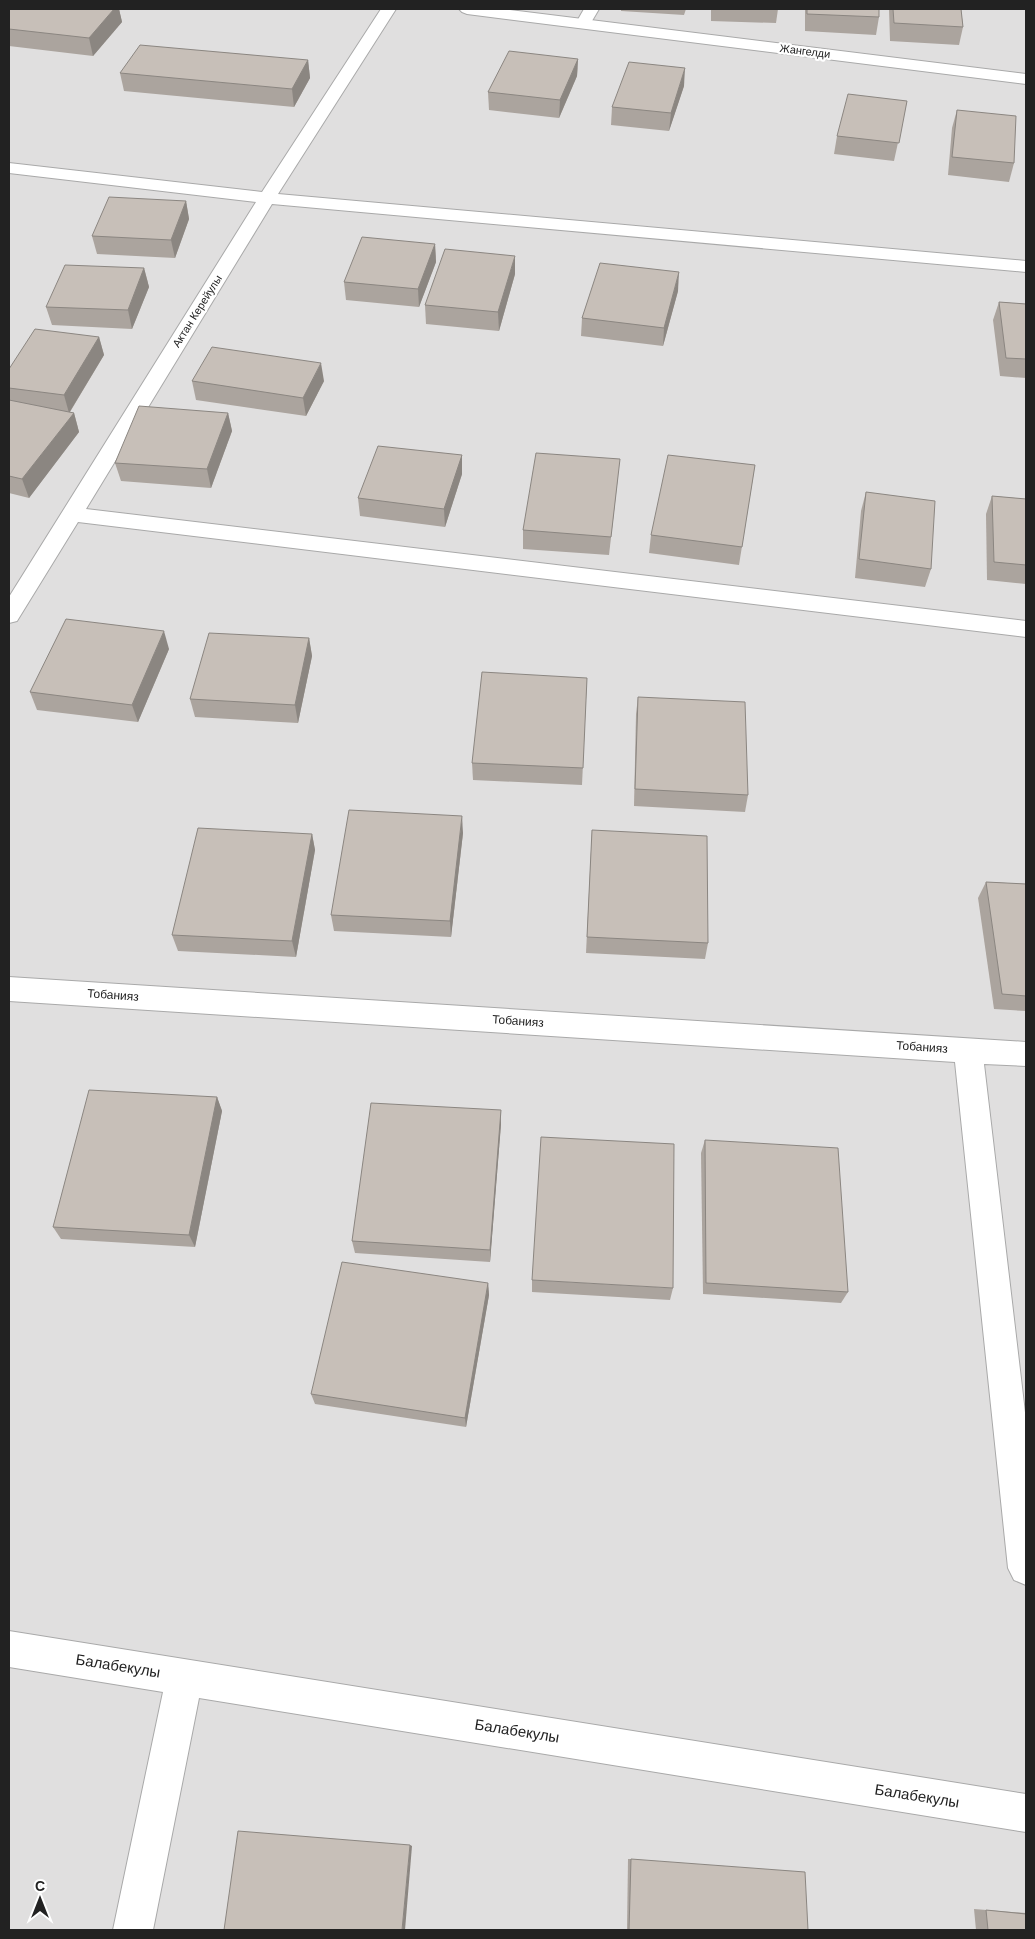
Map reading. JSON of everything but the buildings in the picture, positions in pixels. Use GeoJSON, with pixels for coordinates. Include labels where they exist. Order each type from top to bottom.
{"type":"FeatureCollection","features":[{"type":"Feature","properties":{"kind":"street","name":"Актан Керейулы"},"geometry":{"type":"LineString","coordinates":[[9,615],[267,198],[388,9]]}},
{"type":"Feature","properties":{"kind":"street","name":"Жангелди"},"geometry":{"type":"LineString","coordinates":[[467,9],[1026,79]]}},
{"type":"Feature","properties":{"kind":"street"},"geometry":{"type":"LineString","coordinates":[[584,23],[591,9]]}},
{"type":"Feature","properties":{"kind":"street"},"geometry":{"type":"LineString","coordinates":[[9,168],[267,198],[1026,267]]}},
{"type":"Feature","properties":{"kind":"street"},"geometry":{"type":"LineString","coordinates":[[72,514],[1026,629]]}},
{"type":"Feature","properties":{"kind":"street","name":"Тобанияз"},"geometry":{"type":"LineString","coordinates":[[9,989],[1026,1054]]}},
{"type":"Feature","properties":{"kind":"street"},"geometry":{"type":"LineString","coordinates":[[968,1050],[1026,1568]]}},
{"type":"Feature","properties":{"kind":"street","name":"Балабекулы"},"geometry":{"type":"LineString","coordinates":[[9,1649],[1026,1813]]}},
{"type":"Feature","properties":{"kind":"street"},"geometry":{"type":"LineString","coordinates":[[133,1930],[185,1677]]}},
{"type":"Feature","properties":{"kind":"shaded area"},"geometry":{"type":"Polygon","coordinates":[[[9,9],[1026,9],[1026,1930],[9,1930],[9,9]]]}}]}
